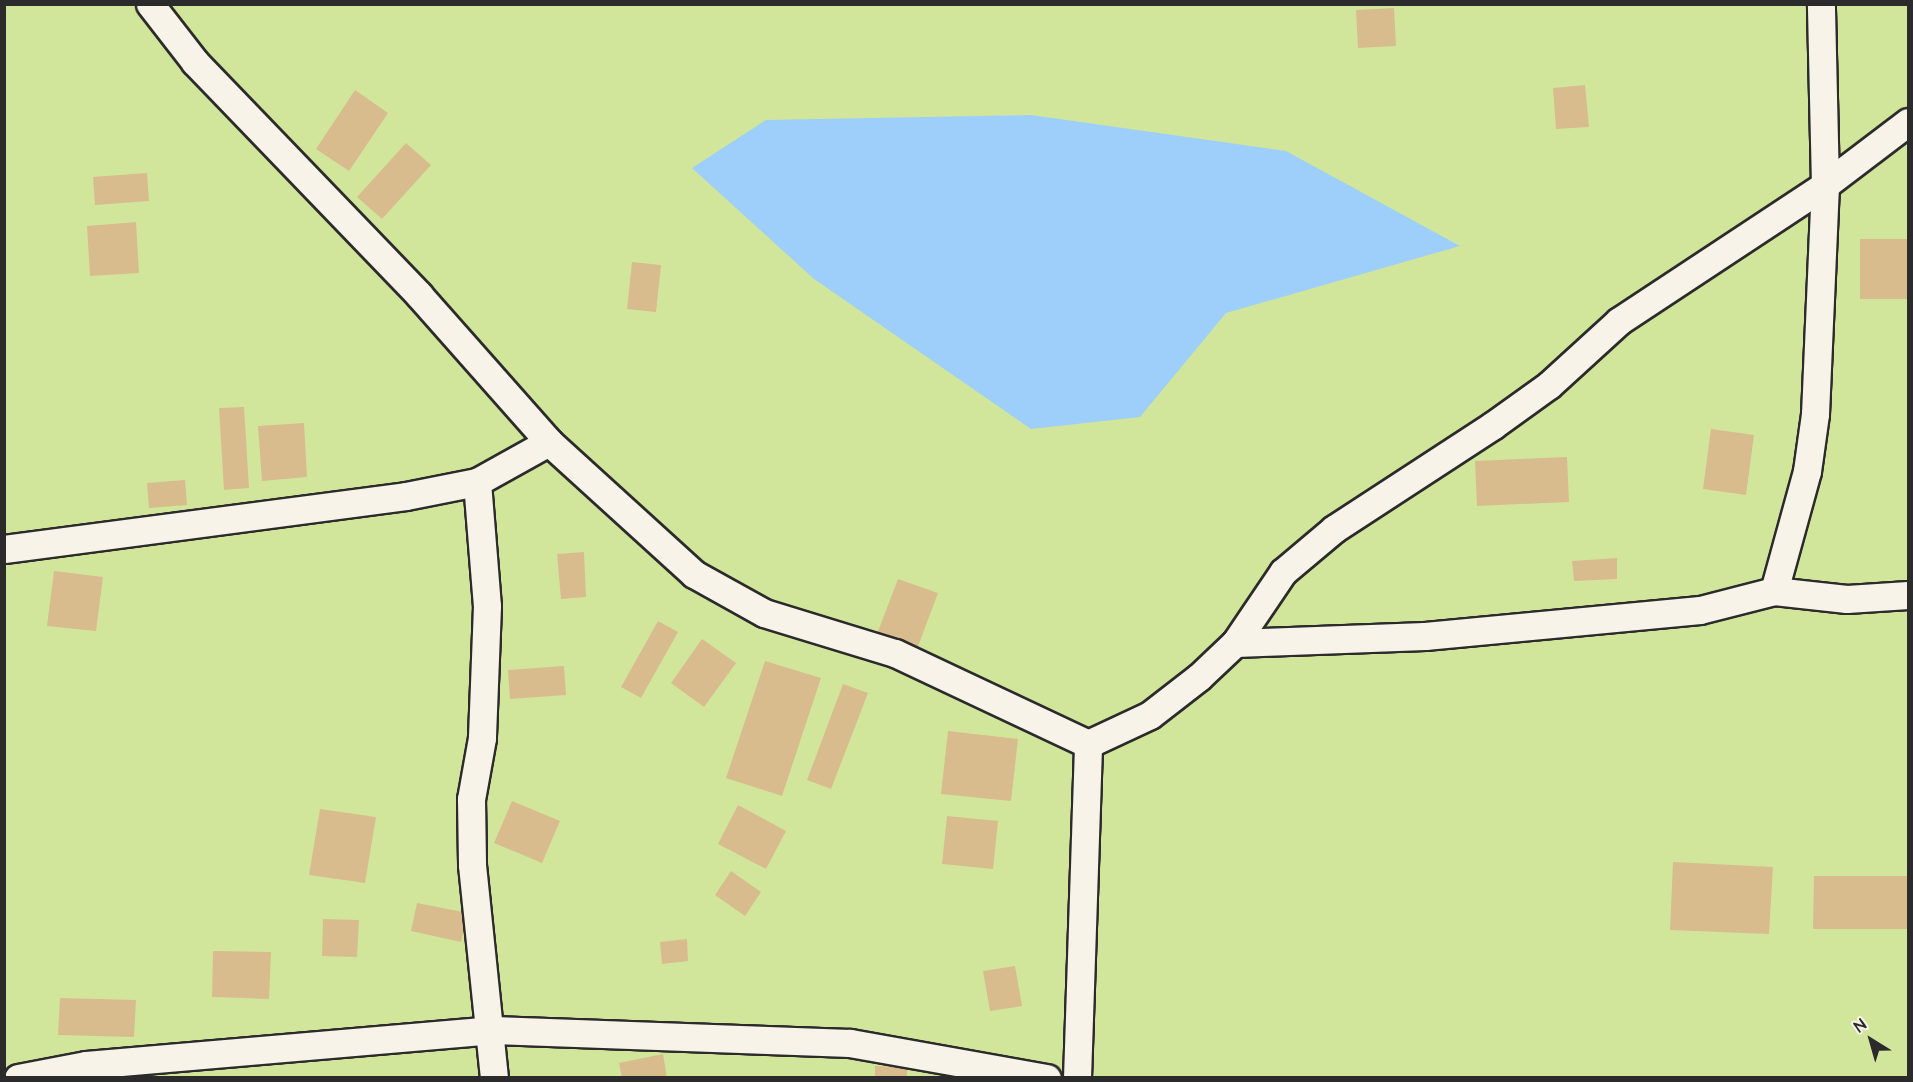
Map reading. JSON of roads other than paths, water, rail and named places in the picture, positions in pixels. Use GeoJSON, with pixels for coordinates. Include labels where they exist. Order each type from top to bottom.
{"type":"FeatureCollection","features":[{"type":"Feature","properties":{"kind":"street"},"geometry":{"type":"LineString","coordinates":[[150,4],[195,62],[419,295],[549,442],[694,574],[730,598],[895,653],[1088,744]]}},
{"type":"Feature","properties":{"kind":"street"},"geometry":{"type":"LineString","coordinates":[[1774,591],[1807,471],[1815,414],[1825,185],[1821,4]]}},
{"type":"Feature","properties":{"kind":"street"},"geometry":{"type":"LineString","coordinates":[[1088,744],[1150,715],[1235,643],[1282,572],[1334,529],[1549,385],[1619,321],[1673,282],[1825,185],[1908,122]]}},
{"type":"Feature","properties":{"kind":"street"},"geometry":{"type":"LineString","coordinates":[[4,549],[244,519],[477,482],[549,442]]}},
{"type":"Feature","properties":{"kind":"street"},"geometry":{"type":"LineString","coordinates":[[477,482],[487,606],[482,738],[471,799],[472,865],[494,1030],[494,1077]]}},
{"type":"Feature","properties":{"kind":"street"},"geometry":{"type":"LineString","coordinates":[[1235,643],[1425,636],[1688,611],[1774,591],[1847,599],[1908,595]]}},
{"type":"Feature","properties":{"kind":"street"},"geometry":{"type":"LineString","coordinates":[[1077,1077],[1088,744]]}},
{"type":"Feature","properties":{"kind":"street"},"geometry":{"type":"LineString","coordinates":[[18,1077],[86,1065],[494,1030],[850,1043],[1047,1077]]}},
{"type":"Feature","properties":{"kind":"water"},"geometry":{"type":"Polygon","coordinates":[[[1031,115],[1286,151],[1460,246],[1226,313],[1140,417],[1031,429],[814,279],[692,168],[766,120],[1031,115]]]}}]}
